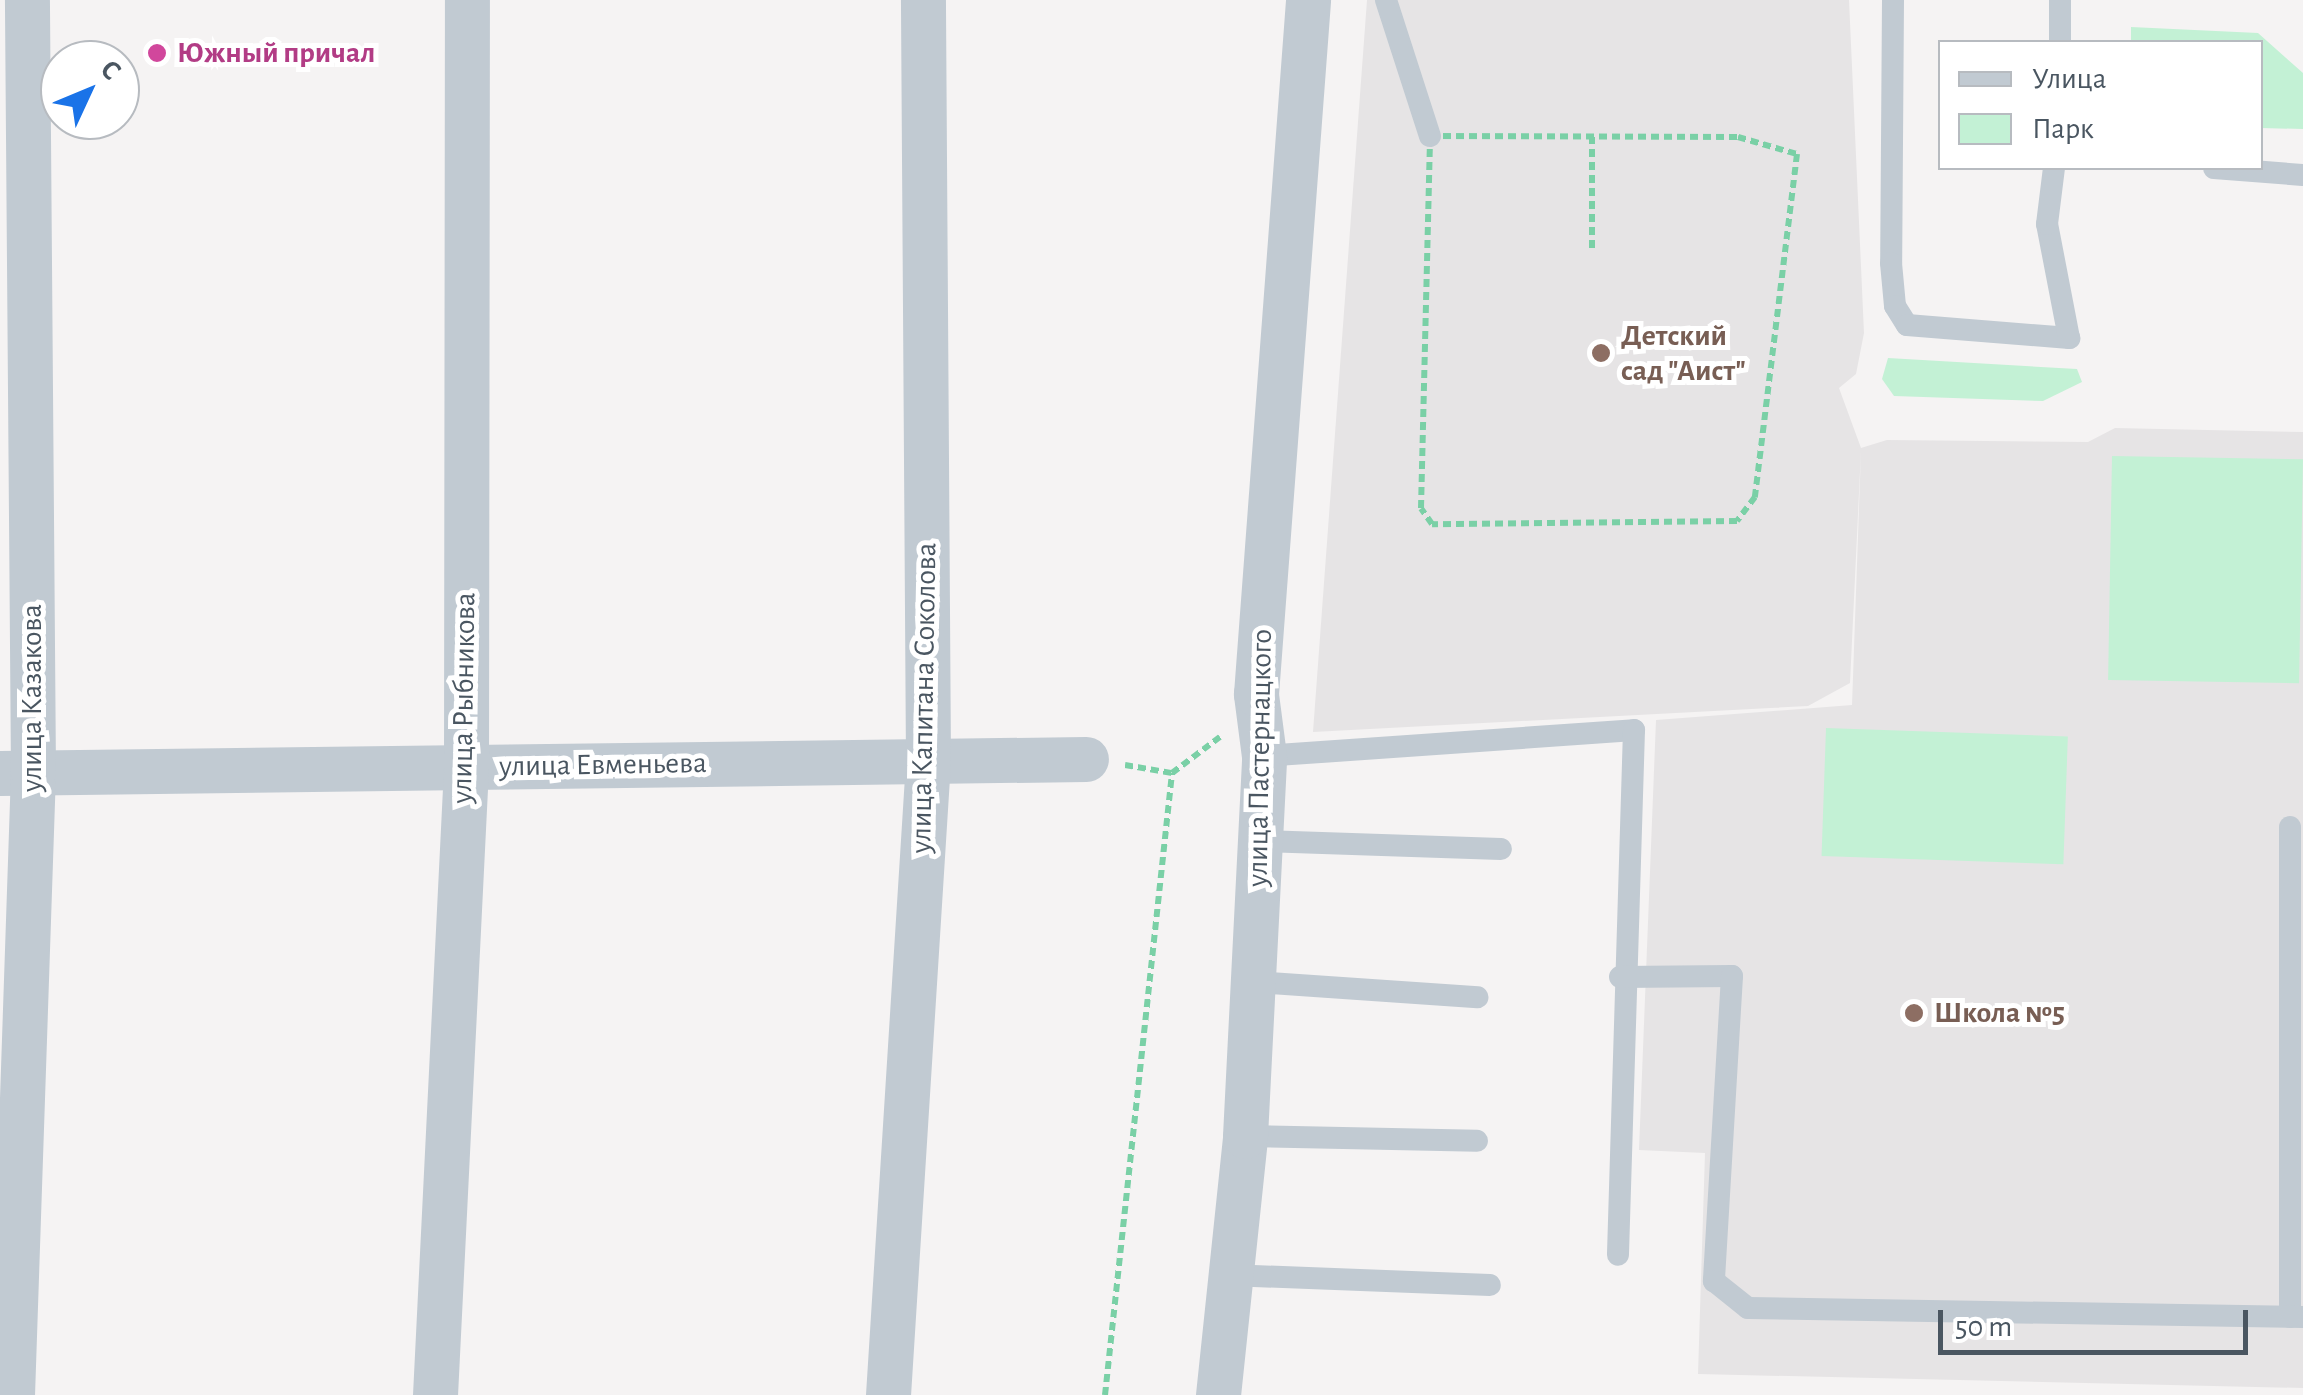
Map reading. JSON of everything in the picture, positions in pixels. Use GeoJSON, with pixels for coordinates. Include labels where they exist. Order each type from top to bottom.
{"type":"FeatureCollection","features":[{"type":"Feature","properties":{"kind":"street","name":"улица Казакова"},"geometry":{"type":"LineString","coordinates":[[12,1395],[27,0]]}},
{"type":"Feature","properties":{"kind":"street","name":"улица Рыбникова"},"geometry":{"type":"LineString","coordinates":[[435,1395],[466,766],[467,0]]}},
{"type":"Feature","properties":{"kind":"street","name":"улица Капитана Соколова"},"geometry":{"type":"LineString","coordinates":[[888,1395],[928,761],[924,0]]}},
{"type":"Feature","properties":{"kind":"street","name":"улица Пастернацкого"},"geometry":{"type":"LineString","coordinates":[[1218,1395],[1245,1136],[1255,982],[1264,756],[1256,694],[1308,0]]}},
{"type":"Feature","properties":{"kind":"street","name":"улица Евменьева"},"geometry":{"type":"LineString","coordinates":[[16,772],[1086,758]]}},
{"type":"Feature","properties":{"kind":"lane"},"geometry":{"type":"LineString","coordinates":[[1386,0],[1430,136]]}},
{"type":"Feature","properties":{"kind":"lane"},"geometry":{"type":"LineString","coordinates":[[1893,0],[1891,262],[1894,306],[1907,325],[2068,338],[2047,224],[2054,170]]}},
{"type":"Feature","properties":{"kind":"lane"},"geometry":{"type":"LineString","coordinates":[[2060,0],[2060,40]]}},
{"type":"Feature","properties":{"kind":"lane"},"geometry":{"type":"LineString","coordinates":[[2239,170],[2303,175]]}},
{"type":"Feature","properties":{"kind":"lane"},"geometry":{"type":"LineString","coordinates":[[1264,756],[1634,730],[1620,977],[1618,1255]]}},
{"type":"Feature","properties":{"kind":"lane"},"geometry":{"type":"LineString","coordinates":[[1620,977],[1732,976],[1714,1281],[1748,1308],[2297,1317],[2290,827]]}},
{"type":"Feature","properties":{"kind":"lane"},"geometry":{"type":"LineString","coordinates":[[1262,841],[1500,849]]}},
{"type":"Feature","properties":{"kind":"lane"},"geometry":{"type":"LineString","coordinates":[[1255,982],[1477,997]]}},
{"type":"Feature","properties":{"kind":"lane"},"geometry":{"type":"LineString","coordinates":[[1245,1136],[1477,1141]]}},
{"type":"Feature","properties":{"kind":"lane"},"geometry":{"type":"LineString","coordinates":[[1229,1276],[1490,1285]]}},
{"type":"Feature","properties":{"kind":"path"},"geometry":{"type":"LineString","coordinates":[[1430,136],[1592,137],[1738,137],[1796,154],[1755,497],[1738,521],[1432,524],[1422,508],[1430,136]]}},
{"type":"Feature","properties":{"kind":"path"},"geometry":{"type":"LineString","coordinates":[[1592,137],[1592,248]]}},
{"type":"Feature","properties":{"kind":"path"},"geometry":{"type":"LineString","coordinates":[[1086,758],[1172,772],[1218,739],[1256,694]]}},
{"type":"Feature","properties":{"kind":"path"},"geometry":{"type":"LineString","coordinates":[[1104,1395],[1172,772]]}},
{"type":"Feature","properties":{"kind":"shaded area"},"geometry":{"type":"Polygon","coordinates":[[[1367,0],[1849,0],[1864,333],[1856,374],[1839,388],[1861,448],[1887,440],[2088,442],[2115,428],[2303,432],[2303,1388],[1698,1374],[1705,1153],[1639,1150],[1656,720],[1852,705],[1861,451],[1850,683],[1808,706],[1313,732],[1367,0]]]}},
{"type":"Feature","properties":{"kind":"green space"},"geometry":{"type":"Polygon","coordinates":[[[2131,27],[2258,33],[2303,73],[2303,129],[2263,128],[2263,40],[2131,40],[2131,27]]]}},
{"type":"Feature","properties":{"kind":"green space"},"geometry":{"type":"Polygon","coordinates":[[[1888,358],[2077,369],[2082,382],[2043,401],[1894,396],[1882,379],[1888,358]]]}},
{"type":"Feature","properties":{"kind":"green space"},"geometry":{"type":"Polygon","coordinates":[[[2112,456],[2303,459],[2299,683],[2108,680],[2112,456]]]}},
{"type":"Feature","properties":{"kind":"green space"},"geometry":{"type":"Polygon","coordinates":[[[1826,728],[2068,736],[2063,864],[1822,856],[1826,728]]]}},
{"type":"Feature","properties":{"kind":"place","name":"Южный причал"},"geometry":{"type":"Point","coordinates":[157,53]}},
{"type":"Feature","properties":{"kind":"place","name":"Детский сад \"Аист\""},"geometry":{"type":"Point","coordinates":[1601,353]}},
{"type":"Feature","properties":{"kind":"place","name":"Школа №5"},"geometry":{"type":"Point","coordinates":[1914,1013]}}]}
